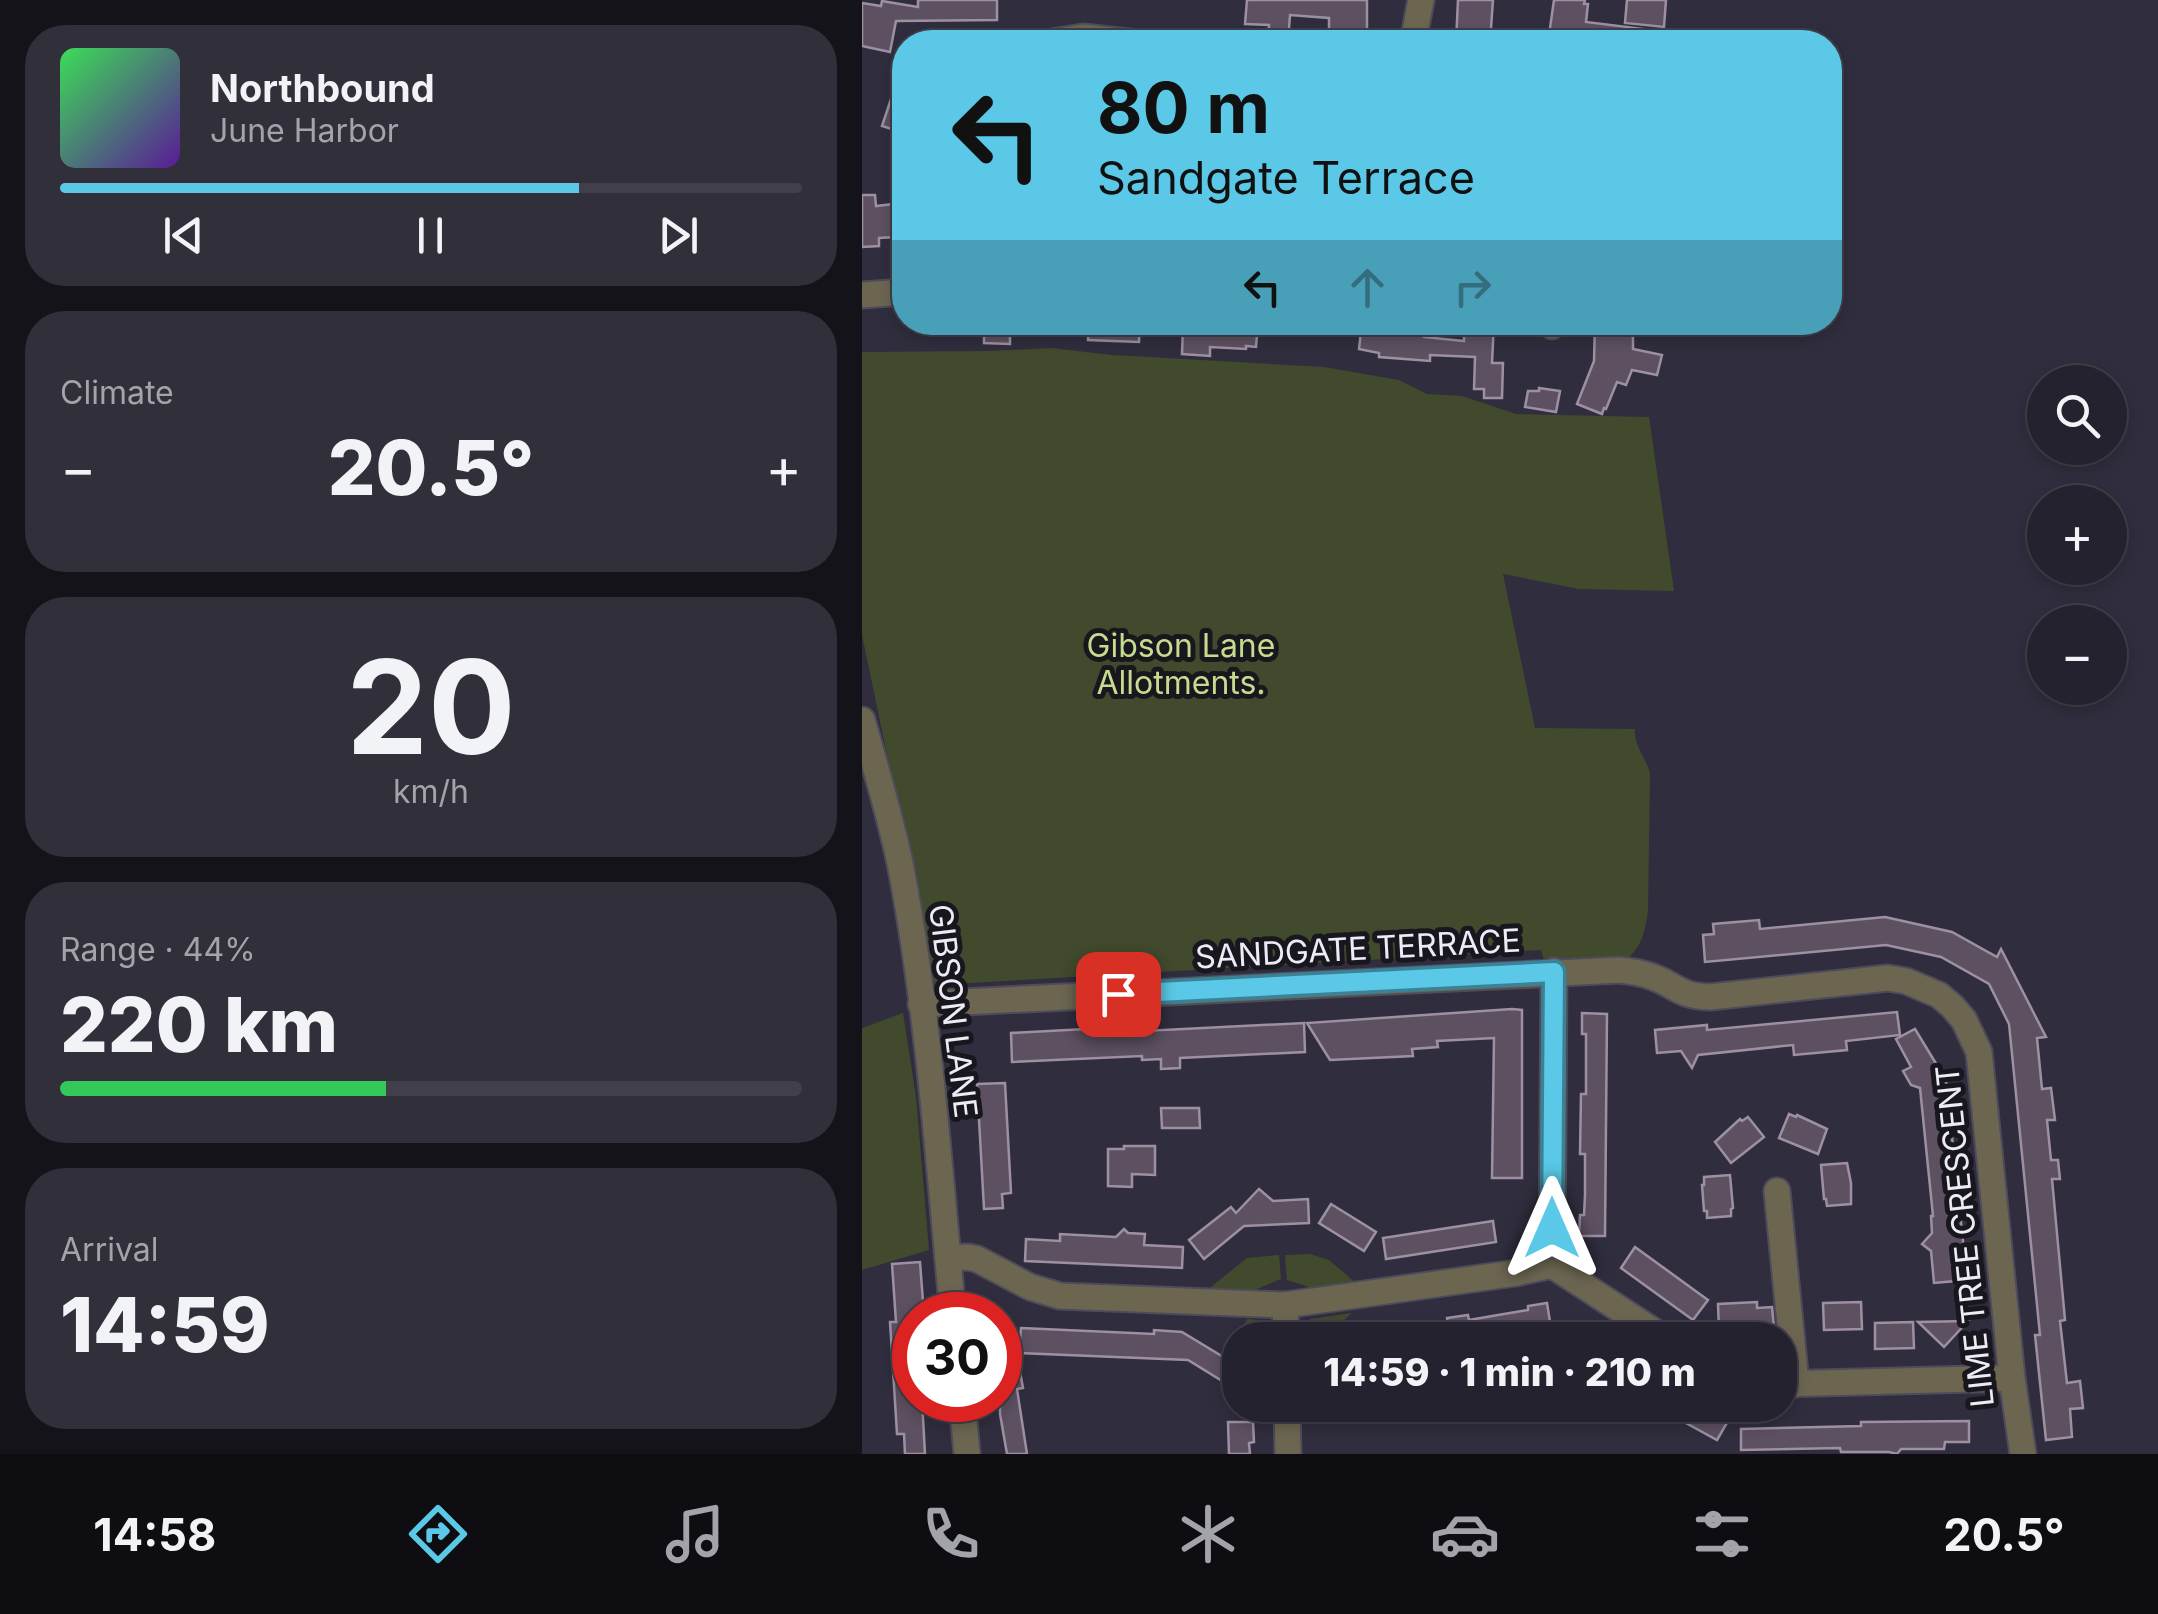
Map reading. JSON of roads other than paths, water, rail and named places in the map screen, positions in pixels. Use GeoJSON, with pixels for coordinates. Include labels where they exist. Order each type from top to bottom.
{"type":"FeatureCollection","features":[{"type":"Feature","properties":{"kind":"street"},"geometry":{"type":"LineString","coordinates":[[1415,30],[1421,0]]}},
{"type":"Feature","properties":{"kind":"street"},"geometry":{"type":"LineString","coordinates":[[862,295],[892,293]]}},
{"type":"Feature","properties":{"kind":"street","name":"GIBSON LANE"},"geometry":{"type":"LineString","coordinates":[[862,720],[901,868],[921,1004],[952,1292]]}},
{"type":"Feature","properties":{"kind":"street","name":"SANDGATE TERRACE"},"geometry":{"type":"LineString","coordinates":[[921,1004],[1619,970]]}},
{"type":"Feature","properties":{"kind":"street","name":"LIME TREE CRESCENT"},"geometry":{"type":"LineString","coordinates":[[1619,970],[1650,976],[1678,992],[1710,997],[1888,978],[1923,986],[1952,1006],[1964,1020],[1979,1052],[2023,1454]]}},
{"type":"Feature","properties":{"kind":"street"},"geometry":{"type":"LineString","coordinates":[[1552,1265],[1554,972]]}},
{"type":"Feature","properties":{"kind":"street"},"geometry":{"type":"LineString","coordinates":[[1776,1190],[1784,1322]]}},
{"type":"Feature","properties":{"kind":"street"},"geometry":{"type":"LineString","coordinates":[[948,1258],[978,1259],[1030,1287],[1060,1296],[1285,1305],[1552,1265],[1639,1322]]}},
{"type":"Feature","properties":{"kind":"street"},"geometry":{"type":"LineString","coordinates":[[1285,1305],[1285,1322]]}},
{"type":"Feature","properties":{"kind":"street"},"geometry":{"type":"LineString","coordinates":[[1797,1384],[2012,1378]]}},
{"type":"Feature","properties":{"kind":"street"},"geometry":{"type":"LineString","coordinates":[[964,1422],[967,1454]]}},
{"type":"Feature","properties":{"kind":"street"},"geometry":{"type":"LineString","coordinates":[[1287,1422],[1288,1454]]}},
{"type":"Feature","properties":{"kind":"park label","name":"Gibson Lane Allotments."},"geometry":{"type":"Point","coordinates":[1181,664]}}]}
